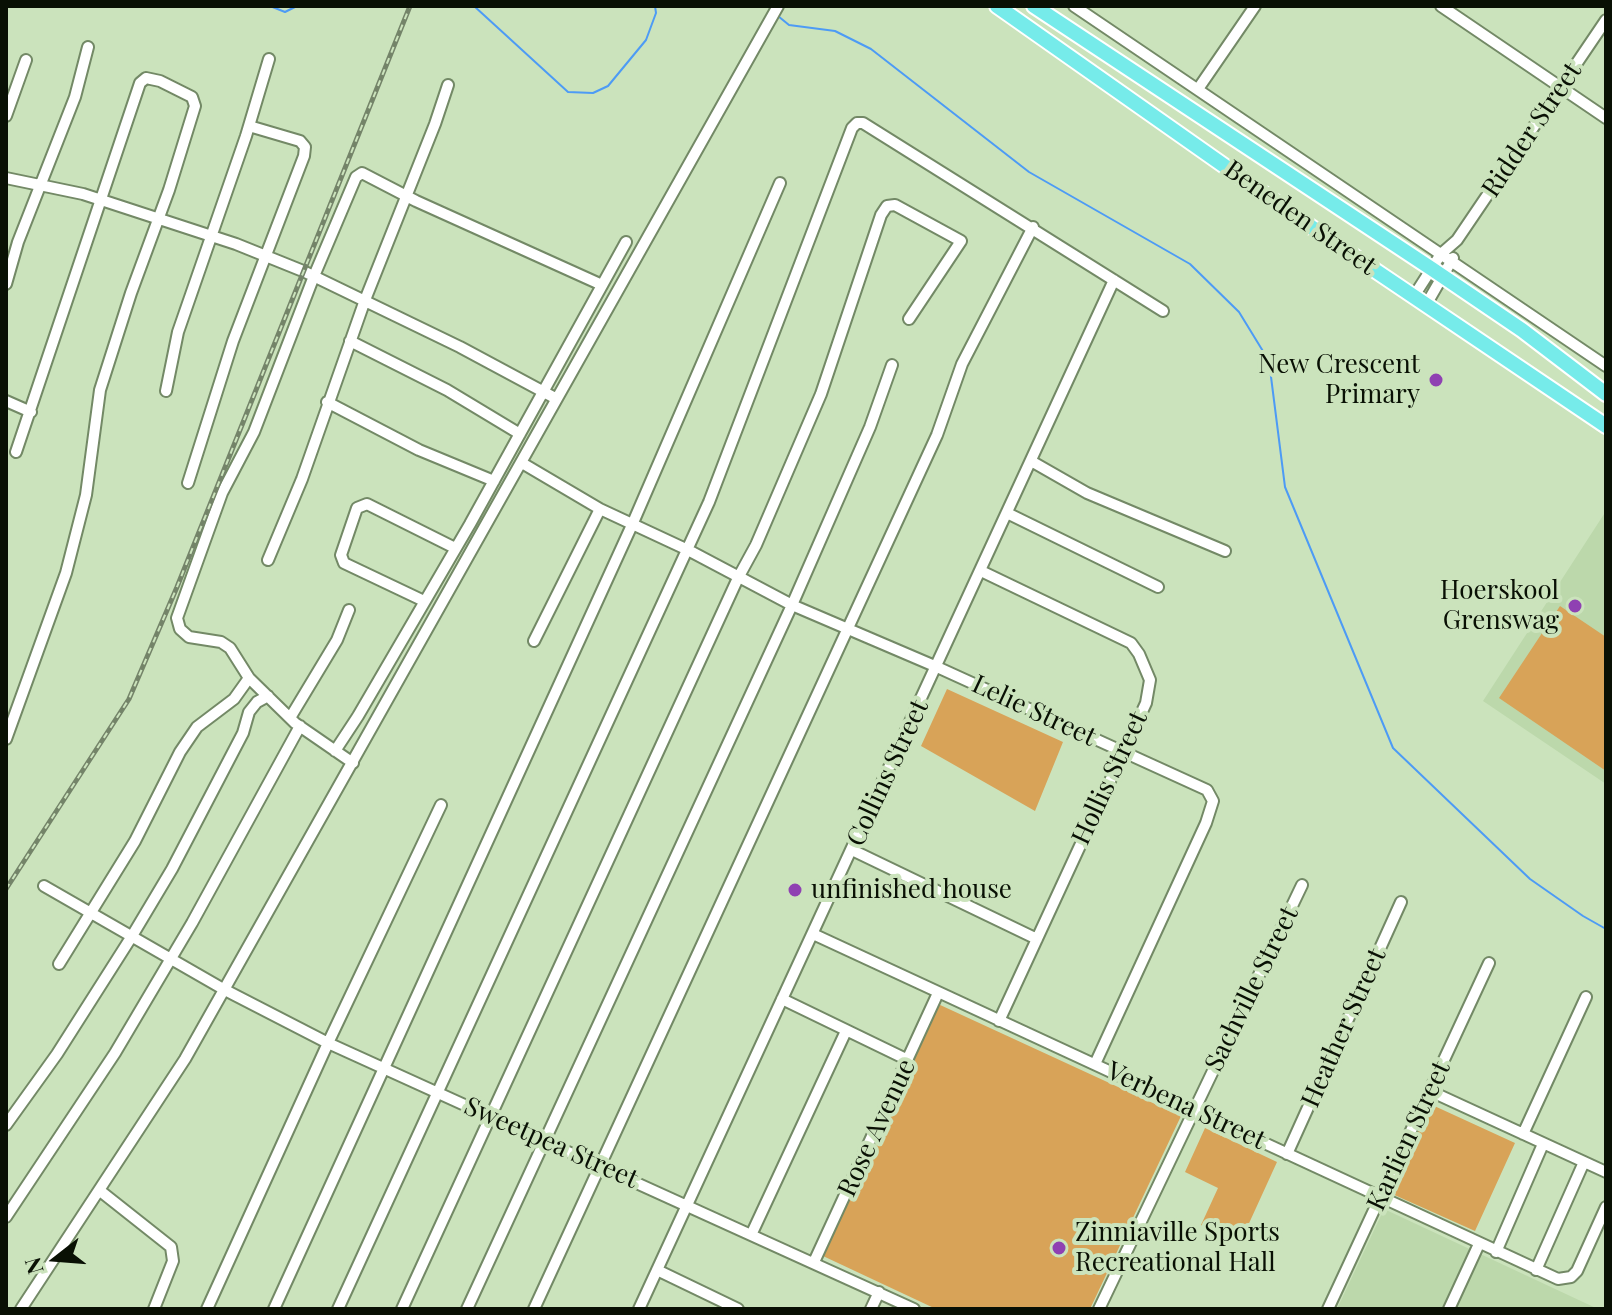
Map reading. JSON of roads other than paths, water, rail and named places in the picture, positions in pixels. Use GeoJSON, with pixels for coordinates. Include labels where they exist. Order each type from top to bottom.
{"type":"FeatureCollection","features":[{"type":"Feature","properties":{"kind":"main road","name":"Beneden Street"},"geometry":{"type":"LineString","coordinates":[[997,6],[1324,236],[1606,426]]}},
{"type":"Feature","properties":{"kind":"main road","name":"Beneden Street"},"geometry":{"type":"LineString","coordinates":[[1036,6],[1522,330],[1606,394]]}},
{"type":"Feature","properties":{"kind":"street","name":"Beneden Street"},"geometry":{"type":"LineString","coordinates":[[1074,6],[1606,366]]}},
{"type":"Feature","properties":{"kind":"street"},"geometry":{"type":"LineString","coordinates":[[1198,89],[1255,6]]}},
{"type":"Feature","properties":{"kind":"street"},"geometry":{"type":"LineString","coordinates":[[1441,6],[1606,118]]}},
{"type":"Feature","properties":{"kind":"street"},"geometry":{"type":"LineString","coordinates":[[21,1309],[185,1059],[775,10]]}},
{"type":"Feature","properties":{"kind":"street","name":"Ridder Street"},"geometry":{"type":"LineString","coordinates":[[1438,273],[1441,254],[1457,240],[1606,20]]}},
{"type":"Feature","properties":{"kind":"street"},"geometry":{"type":"LineString","coordinates":[[6,284],[18,242],[75,97],[88,47]]}},
{"type":"Feature","properties":{"kind":"street"},"geometry":{"type":"LineString","coordinates":[[166,391],[178,332],[269,59]]}},
{"type":"Feature","properties":{"kind":"street"},"geometry":{"type":"LineString","coordinates":[[6,116],[26,60]]}},
{"type":"Feature","properties":{"kind":"street"},"geometry":{"type":"LineString","coordinates":[[6,739],[66,573],[86,495],[100,390],[195,106],[192,97],[160,81],[146,78],[140,83],[16,452]]}},
{"type":"Feature","properties":{"kind":"street"},"geometry":{"type":"LineString","coordinates":[[268,560],[302,479],[327,402],[448,85]]}},
{"type":"Feature","properties":{"kind":"street"},"geometry":{"type":"LineString","coordinates":[[338,1309],[715,488],[852,128],[857,123],[863,123],[1163,311]]}},
{"type":"Feature","properties":{"kind":"street"},"geometry":{"type":"LineString","coordinates":[[188,483],[233,341],[304,156],[305,147],[300,141],[249,126]]}},
{"type":"Feature","properties":{"kind":"street"},"geometry":{"type":"LineString","coordinates":[[353,763],[290,718],[249,678],[230,648],[221,642],[189,637],[180,629],[177,618],[222,493],[254,432],[356,177],[362,173],[602,285]]}},
{"type":"Feature","properties":{"kind":"street"},"geometry":{"type":"LineString","coordinates":[[6,178],[100,200],[267,256],[365,300],[555,398]]}},
{"type":"Feature","properties":{"kind":"street"},"geometry":{"type":"LineString","coordinates":[[274,1309],[632,525],[780,183]]}},
{"type":"Feature","properties":{"kind":"street"},"geometry":{"type":"LineString","coordinates":[[402,1309],[738,578],[756,545],[821,394],[881,215],[887,206],[895,205],[961,241],[909,319]]}},
{"type":"Feature","properties":{"kind":"street"},"geometry":{"type":"LineString","coordinates":[[534,1309],[937,435],[962,364],[1033,227]]}},
{"type":"Feature","properties":{"kind":"street","name":"Ridder Street"},"geometry":{"type":"LineString","coordinates":[[1420,300],[1438,273],[1452,262],[1457,240]]}},
{"type":"Feature","properties":{"kind":"street"},"geometry":{"type":"LineString","coordinates":[[335,751],[494,481],[626,242]]}},
{"type":"Feature","properties":{"kind":"street","name":"Collins Street"},"geometry":{"type":"LineString","coordinates":[[639,1309],[1114,280]]}},
{"type":"Feature","properties":{"kind":"street"},"geometry":{"type":"LineString","coordinates":[[350,341],[447,390],[520,434]]}},
{"type":"Feature","properties":{"kind":"street"},"geometry":{"type":"LineString","coordinates":[[467,1309],[792,605],[870,427],[892,365]]}},
{"type":"Feature","properties":{"kind":"street"},"geometry":{"type":"LineString","coordinates":[[6,401],[31,412]]}},
{"type":"Feature","properties":{"kind":"street"},"geometry":{"type":"LineString","coordinates":[[327,402],[419,450],[494,481]]}},
{"type":"Feature","properties":{"kind":"street"},"geometry":{"type":"LineString","coordinates":[[1031,461],[1087,493],[1225,551]]}},
{"type":"Feature","properties":{"kind":"street","name":"Lelie Street"},"geometry":{"type":"LineString","coordinates":[[522,463],[600,509],[688,550],[792,605],[1200,785],[1210,794],[1213,801],[1206,823],[1095,1064]]}},
{"type":"Feature","properties":{"kind":"street"},"geometry":{"type":"LineString","coordinates":[[424,601],[344,563],[341,555],[357,508],[367,504],[455,548]]}},
{"type":"Feature","properties":{"kind":"street"},"geometry":{"type":"LineString","coordinates":[[534,641],[600,509]]}},
{"type":"Feature","properties":{"kind":"street"},"geometry":{"type":"LineString","coordinates":[[1007,513],[1158,587]]}},
{"type":"Feature","properties":{"kind":"street","name":"Hollis Street"},"geometry":{"type":"LineString","coordinates":[[981,571],[1131,643],[1150,680],[1146,703],[999,1021]]}},
{"type":"Feature","properties":{"kind":"street"},"geometry":{"type":"LineString","coordinates":[[290,718],[337,640],[349,610]]}},
{"type":"Feature","properties":{"kind":"street"},"geometry":{"type":"LineString","coordinates":[[59,964],[135,841],[180,752],[197,727],[234,699],[249,678]]}},
{"type":"Feature","properties":{"kind":"street"},"geometry":{"type":"LineString","coordinates":[[6,1125],[57,1054],[132,936],[172,869],[243,733],[249,712],[257,702],[268,696]]}},
{"type":"Feature","properties":{"kind":"street"},"geometry":{"type":"LineString","coordinates":[[6,1217],[115,1053],[171,959],[300,726]]}},
{"type":"Feature","properties":{"kind":"street"},"geometry":{"type":"LineString","coordinates":[[207,1309],[441,805]]}},
{"type":"Feature","properties":{"kind":"street"},"geometry":{"type":"LineString","coordinates":[[852,850],[1037,939]]}},
{"type":"Feature","properties":{"kind":"street","name":"Sachville Street"},"geometry":{"type":"LineString","coordinates":[[1099,1309],[1302,885]]}},
{"type":"Feature","properties":{"kind":"street","name":"Sweetpea Street"},"geometry":{"type":"LineString","coordinates":[[44,886],[225,990],[328,1043],[914,1309]]}},
{"type":"Feature","properties":{"kind":"street","name":"Heather Street"},"geometry":{"type":"LineString","coordinates":[[1287,1154],[1401,902]]}},
{"type":"Feature","properties":{"kind":"street","name":"Verbena Street"},"geometry":{"type":"LineString","coordinates":[[813,934],[1558,1279],[1571,1277],[1577,1271],[1606,1207]]}},
{"type":"Feature","properties":{"kind":"street","name":"Karlien Street"},"geometry":{"type":"LineString","coordinates":[[1328,1309],[1489,963]]}},
{"type":"Feature","properties":{"kind":"street","name":"Rose Avenue"},"geometry":{"type":"LineString","coordinates":[[814,1262],[938,993]]}},
{"type":"Feature","properties":{"kind":"street"},"geometry":{"type":"LineString","coordinates":[[1523,1134],[1586,997]]}},
{"type":"Feature","properties":{"kind":"street"},"geometry":{"type":"LineString","coordinates":[[782,999],[908,1060]]}},
{"type":"Feature","properties":{"kind":"street"},"geometry":{"type":"LineString","coordinates":[[752,1233],[846,1031]]}},
{"type":"Feature","properties":{"kind":"street"},"geometry":{"type":"LineString","coordinates":[[1430,1091],[1606,1172]]}},
{"type":"Feature","properties":{"kind":"street"},"geometry":{"type":"LineString","coordinates":[[1496,1252],[1543,1144]]}},
{"type":"Feature","properties":{"kind":"street"},"geometry":{"type":"LineString","coordinates":[[1536,1270],[1584,1162]]}},
{"type":"Feature","properties":{"kind":"street"},"geometry":{"type":"LineString","coordinates":[[99,1190],[171,1247],[173,1261],[154,1309]]}},
{"type":"Feature","properties":{"kind":"street"},"geometry":{"type":"LineString","coordinates":[[1449,1309],[1479,1244]]}},
{"type":"Feature","properties":{"kind":"street"},"geometry":{"type":"LineString","coordinates":[[657,1270],[721,1306],[738,1309]]}},
{"type":"Feature","properties":{"kind":"street"},"geometry":{"type":"LineString","coordinates":[[871,1309],[879,1292]]}},
{"type":"Feature","properties":{"kind":"waterway"},"geometry":{"type":"LineString","coordinates":[[270,6],[285,12],[297,6]]}},
{"type":"Feature","properties":{"kind":"waterway"},"geometry":{"type":"LineString","coordinates":[[474,6],[568,92],[593,93],[608,86],[646,40],[656,13],[655,6]]}},
{"type":"Feature","properties":{"kind":"waterway"},"geometry":{"type":"LineString","coordinates":[[778,16],[789,25],[835,31],[871,49],[1029,172],[1190,264],[1239,312],[1269,361],[1285,487],[1393,748],[1530,879],[1606,929]]}},
{"type":"Feature","properties":{"kind":"railway"},"geometry":{"type":"LineString","coordinates":[[6,889],[129,699],[410,6]]}},
{"type":"Feature","properties":{"kind":"place","name":"New Crescent Primary"},"geometry":{"type":"Point","coordinates":[1436,380]}},
{"type":"Feature","properties":{"kind":"place","name":"Hoerskool Grenswag"},"geometry":{"type":"Point","coordinates":[1575,606]}},
{"type":"Feature","properties":{"kind":"place","name":"unfinished house"},"geometry":{"type":"Point","coordinates":[795,890]}},
{"type":"Feature","properties":{"kind":"place","name":"Zinniaville Sports Recreational Hall"},"geometry":{"type":"Point","coordinates":[1059,1248]}}]}
